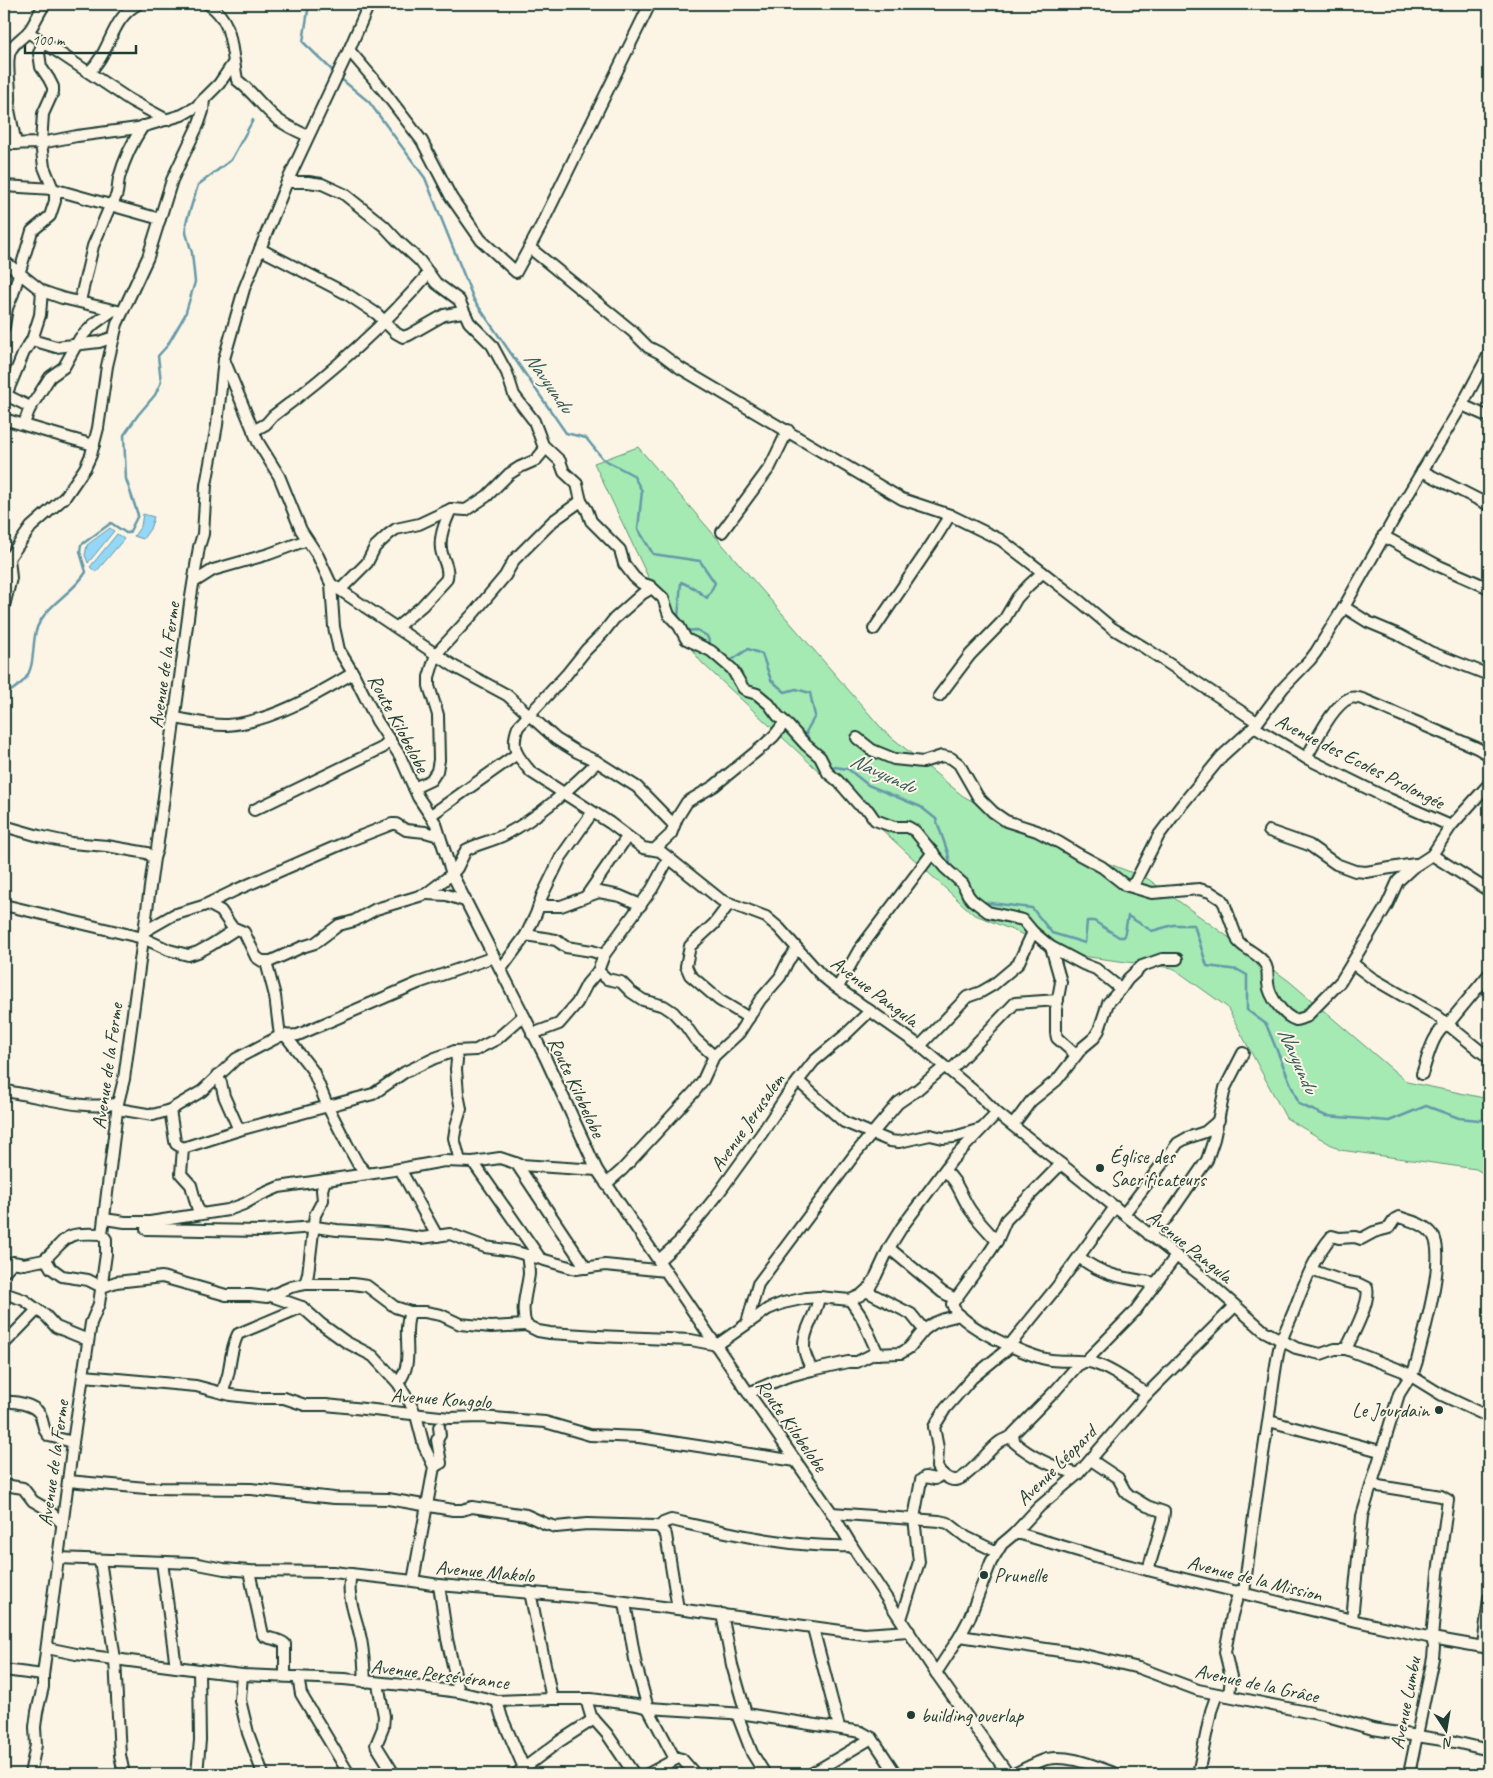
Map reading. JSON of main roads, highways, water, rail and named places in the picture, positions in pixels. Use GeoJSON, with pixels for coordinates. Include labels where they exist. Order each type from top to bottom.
{"type":"FeatureCollection","features":[{"type":"Feature","properties":{"kind":"water"},"geometry":{"type":"Polygon","coordinates":[[[143,514],[154,517],[150,529],[143,539],[134,536],[141,526],[143,514]]]}},
{"type":"Feature","properties":{"kind":"water"},"geometry":{"type":"Polygon","coordinates":[[[110,528],[114,531],[88,563],[85,555],[87,545],[110,528]]]}},
{"type":"Feature","properties":{"kind":"water"},"geometry":{"type":"Polygon","coordinates":[[[117,534],[124,539],[96,572],[90,567],[117,534]]]}},
{"type":"Feature","properties":{"kind":"waterway","name":"Navyundu"},"geometry":{"type":"LineString","coordinates":[[309,4],[303,42],[336,74]]}},
{"type":"Feature","properties":{"kind":"waterway","name":"Navyundu"},"geometry":{"type":"LineString","coordinates":[[340,78],[369,102],[425,178],[474,300],[566,433],[586,438],[603,459],[633,475],[642,491],[638,529],[653,554],[700,561],[715,583],[707,598],[694,588],[681,582],[678,618]]}},
{"type":"Feature","properties":{"kind":"waterway"},"geometry":{"type":"LineString","coordinates":[[4,696],[20,684],[29,672],[33,657],[35,634],[41,620],[51,607],[76,585],[86,572],[80,552],[81,545],[111,523],[129,533],[138,515],[126,479],[124,435],[155,395],[161,382],[158,356],[167,346],[185,315],[195,282],[192,253],[186,233],[186,223],[198,185],[231,160],[253,120]]}},
{"type":"Feature","properties":{"kind":"waterway","name":"Navyundu"},"geometry":{"type":"LineString","coordinates":[[684,631],[697,630],[707,636],[712,648]]}},
{"type":"Feature","properties":{"kind":"waterway","name":"Navyundu"},"geometry":{"type":"LineString","coordinates":[[729,662],[748,649],[762,654],[771,680],[785,692],[796,689],[810,693],[815,716],[806,732],[810,744]]}},
{"type":"Feature","properties":{"kind":"waterway","name":"Navyundu"},"geometry":{"type":"LineString","coordinates":[[828,766],[848,769],[868,785],[921,807],[936,819],[948,853],[951,869]]}},
{"type":"Feature","properties":{"kind":"waterway","name":"Navyundu"},"geometry":{"type":"LineString","coordinates":[[981,902],[1032,908],[1052,933],[1085,943],[1087,921],[1094,921],[1119,937],[1124,937],[1128,916],[1152,931],[1173,925],[1194,925],[1207,966],[1238,970],[1247,975],[1247,1010],[1266,1024],[1299,1104],[1326,1116],[1389,1121],[1426,1106],[1459,1118],[1489,1121]]}},
{"type":"Feature","properties":{"kind":"place","name":"Église des Sacrificateurs"},"geometry":{"type":"Point","coordinates":[1100,1168]}},
{"type":"Feature","properties":{"kind":"place","name":"Le Jourdain"},"geometry":{"type":"Point","coordinates":[1439,1410]}},
{"type":"Feature","properties":{"kind":"place","name":"Prunelle"},"geometry":{"type":"Point","coordinates":[984,1575]}},
{"type":"Feature","properties":{"kind":"place","name":"building overlap"},"geometry":{"type":"Point","coordinates":[911,1715]}}]}
